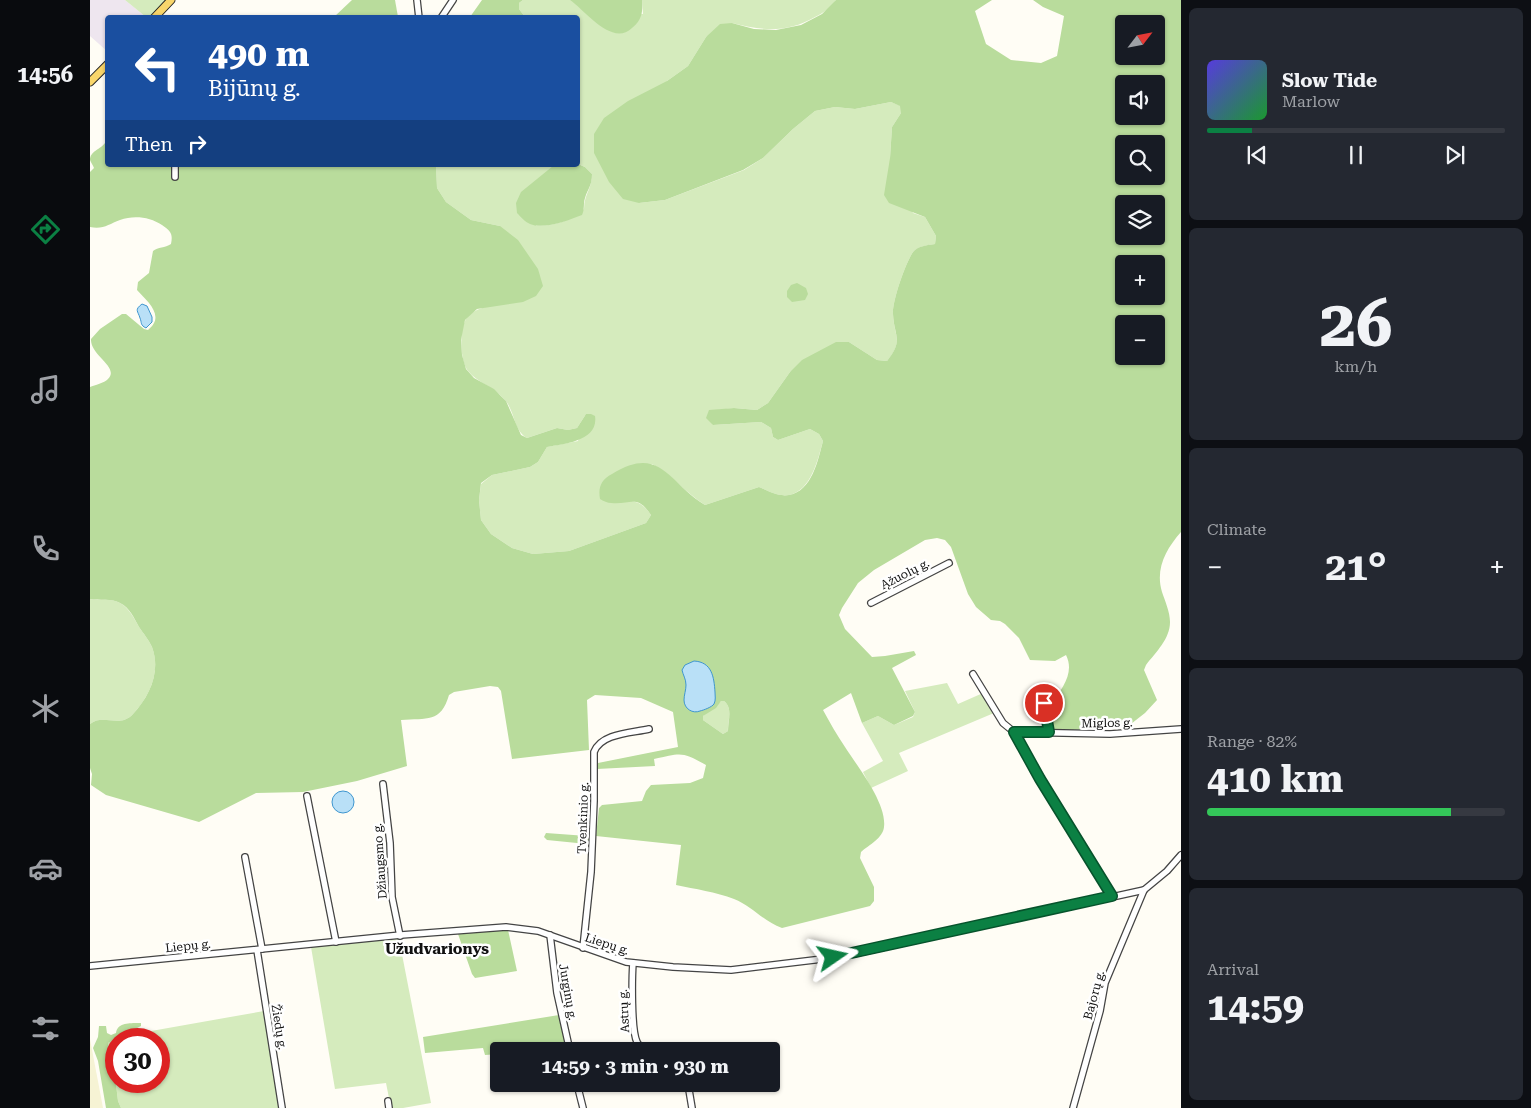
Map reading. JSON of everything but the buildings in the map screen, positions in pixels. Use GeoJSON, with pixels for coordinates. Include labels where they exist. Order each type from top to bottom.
{"type":"FeatureCollection","features":[{"type":"Feature","properties":{"kind":"main road"},"geometry":{"type":"LineString","coordinates":[[157,15],[172,0]]}},
{"type":"Feature","properties":{"kind":"main road"},"geometry":{"type":"LineString","coordinates":[[90,82],[105,67]]}},
{"type":"Feature","properties":{"kind":"street"},"geometry":{"type":"LineString","coordinates":[[416,0],[418,15]]}},
{"type":"Feature","properties":{"kind":"street"},"geometry":{"type":"LineString","coordinates":[[443,15],[453,0]]}},
{"type":"Feature","properties":{"kind":"street"},"geometry":{"type":"LineString","coordinates":[[175,167],[175,177]]}},
{"type":"Feature","properties":{"kind":"street","name":"Ąžuolų g."},"geometry":{"type":"LineString","coordinates":[[871,603],[949,563]]}},
{"type":"Feature","properties":{"kind":"street"},"geometry":{"type":"LineString","coordinates":[[972,674],[1003,723],[1014,732],[1040,779],[1112,896]]}},
{"type":"Feature","properties":{"kind":"street"},"geometry":{"type":"LineString","coordinates":[[1041,692],[1049,732]]}},
{"type":"Feature","properties":{"kind":"street","name":"Tvenkinio g."},"geometry":{"type":"LineString","coordinates":[[583,948],[591,872],[594,752],[596,746],[605,738],[649,729]]}},
{"type":"Feature","properties":{"kind":"street","name":"Miglos g."},"geometry":{"type":"LineString","coordinates":[[1014,732],[1110,734],[1181,729]]}},
{"type":"Feature","properties":{"kind":"street","name":"Džiaugsmo g."},"geometry":{"type":"LineString","coordinates":[[383,784],[390,843],[392,897],[400,936]]}},
{"type":"Feature","properties":{"kind":"street"},"geometry":{"type":"LineString","coordinates":[[307,796],[336,942]]}},
{"type":"Feature","properties":{"kind":"street"},"geometry":{"type":"LineString","coordinates":[[1144,890],[1167,871],[1181,855]]}},
{"type":"Feature","properties":{"kind":"street","name":"Žiedų g."},"geometry":{"type":"LineString","coordinates":[[245,857],[282,1108]]}},
{"type":"Feature","properties":{"kind":"street","name":"Liepų g."},"geometry":{"type":"LineString","coordinates":[[90,966],[506,927],[521,928],[550,935],[626,962],[683,968],[731,970],[839,957],[1144,890]]}},
{"type":"Feature","properties":{"kind":"street","name":"Bajorų g."},"geometry":{"type":"LineString","coordinates":[[1073,1108],[1106,983],[1144,890]]}},
{"type":"Feature","properties":{"kind":"street","name":"Jurginų g."},"geometry":{"type":"LineString","coordinates":[[550,935],[557,993],[568,1042]]}},
{"type":"Feature","properties":{"kind":"street","name":"Astrų g."},"geometry":{"type":"LineString","coordinates":[[633,963],[635,1035],[638,1042]]}},
{"type":"Feature","properties":{"kind":"street"},"geometry":{"type":"LineString","coordinates":[[579,1092],[583,1108]]}},
{"type":"Feature","properties":{"kind":"street"},"geometry":{"type":"LineString","coordinates":[[689,1092],[692,1108]]}},
{"type":"Feature","properties":{"kind":"shaded area"},"geometry":{"type":"Polygon","coordinates":[[[90,0],[125,0],[144,15],[105,15],[105,49],[90,36],[90,0]]]}},
{"type":"Feature","properties":{"kind":"shaded area"},"geometry":{"type":"Polygon","coordinates":[[[90,1039],[103,1108],[90,1108],[90,1039]]]}},
{"type":"Feature","properties":{"kind":"green space"},"geometry":{"type":"Polygon","coordinates":[[[125,0],[167,0],[153,15],[144,15],[125,0]]]}},
{"type":"Feature","properties":{"kind":"green space"},"geometry":{"type":"Polygon","coordinates":[[[352,0],[395,0],[398,15],[336,15],[352,0]]]}},
{"type":"Feature","properties":{"kind":"green space"},"geometry":{"type":"Polygon","coordinates":[[[482,0],[523,0],[519,3],[519,9],[524,15],[471,15],[482,0]]]}},
{"type":"Feature","properties":{"kind":"green space"},"geometry":{"type":"Polygon","coordinates":[[[523,0],[570,0],[643,14],[642,0],[836,0],[821,14],[795,26],[765,29],[732,23],[706,37],[688,66],[667,81],[639,203],[665,200],[744,170],[763,158],[815,111],[835,107],[855,109],[891,102],[901,106],[901,113],[892,127],[890,158],[913,213],[925,217],[936,236],[935,244],[920,247],[913,252],[903,273],[893,308],[897,343],[892,354],[887,361],[877,360],[849,342],[790,372],[768,403],[757,410],[734,408],[709,411],[713,425],[761,422],[771,428],[773,437],[778,440],[810,429],[819,434],[823,441],[816,465],[808,481],[797,492],[781,495],[759,487],[705,505],[652,464],[610,503],[629,501],[642,505],[651,515],[646,523],[569,551],[533,554],[512,548],[491,534],[481,520],[479,500],[481,484],[492,475],[530,467],[538,462],[547,447],[578,441],[586,414],[577,428],[568,430],[557,428],[527,438],[516,425],[508,404],[504,399],[496,391],[476,379],[465,367],[463,361],[461,338],[466,319],[474,311],[492,305],[500,226],[471,220],[446,202],[437,188],[436,167],[553,167],[536,226],[562,222],[584,209],[585,199],[592,179],[592,174],[580,165],[580,15],[524,15],[519,9],[519,3],[523,0]]]}},
{"type":"Feature","properties":{"kind":"green space"},"geometry":{"type":"Polygon","coordinates":[[[570,0],[642,0],[642,12],[640,19],[632,28],[624,33],[616,33],[600,25],[570,0]]]}},
{"type":"Feature","properties":{"kind":"green space"},"geometry":{"type":"Polygon","coordinates":[[[836,0],[992,0],[975,11],[986,44],[1011,60],[1041,63],[1057,56],[1064,16],[1043,7],[1033,0],[1181,0],[1181,532],[1167,552],[1161,567],[1160,584],[1170,622],[1168,634],[1144,670],[1157,700],[1145,713],[1127,727],[1055,731],[1051,704],[1066,681],[1069,668],[1066,655],[1055,661],[1030,660],[1019,638],[1005,624],[1000,621],[991,620],[976,607],[968,594],[951,547],[945,540],[937,538],[925,540],[874,570],[858,583],[839,615],[845,629],[872,657],[914,651],[916,655],[892,668],[915,712],[913,716],[894,725],[878,716],[862,723],[851,693],[823,710],[870,785],[884,817],[884,827],[881,835],[861,852],[860,858],[874,887],[874,901],[870,906],[782,928],[769,922],[734,899],[676,885],[681,845],[596,836],[599,808],[602,805],[642,801],[651,785],[690,783],[703,778],[706,765],[692,757],[681,754],[654,759],[655,766],[597,769],[598,763],[678,747],[673,712],[641,698],[595,695],[587,700],[589,750],[512,759],[501,691],[498,687],[490,686],[454,692],[449,695],[446,704],[437,715],[426,719],[401,720],[407,766],[357,781],[303,792],[256,793],[199,822],[106,795],[91,785],[90,724],[101,720],[122,720],[133,714],[149,691],[155,665],[151,644],[126,608],[120,603],[113,601],[90,599],[90,387],[102,383],[111,375],[108,366],[95,351],[91,339],[100,329],[122,314],[126,314],[144,329],[148,330],[153,325],[155,314],[150,304],[137,290],[138,282],[149,273],[153,251],[171,244],[172,238],[169,231],[162,225],[142,218],[125,218],[102,227],[90,227],[90,172],[94,168],[90,157],[94,152],[105,143],[105,167],[436,167],[437,188],[446,202],[471,220],[500,226],[518,240],[538,269],[543,286],[536,296],[523,302],[477,309],[465,320],[461,340],[462,355],[466,369],[474,378],[494,389],[506,401],[521,435],[527,438],[557,428],[568,430],[577,428],[586,414],[595,416],[595,424],[592,431],[586,436],[579,440],[547,447],[538,462],[530,467],[492,475],[481,483],[479,500],[481,520],[491,534],[512,548],[533,554],[569,551],[646,523],[651,515],[642,505],[633,502],[610,503],[600,499],[599,491],[603,481],[612,474],[629,466],[642,463],[653,465],[663,470],[705,505],[759,487],[781,495],[797,492],[803,488],[813,474],[823,441],[819,434],[810,429],[778,440],[773,437],[771,428],[761,422],[713,425],[706,418],[709,410],[734,408],[757,410],[768,403],[790,372],[802,360],[836,342],[849,342],[877,360],[887,361],[897,343],[893,308],[903,273],[913,252],[920,247],[935,244],[936,236],[925,217],[889,203],[884,195],[890,158],[892,127],[901,113],[900,106],[891,102],[855,109],[835,107],[815,111],[763,158],[743,170],[665,200],[639,203],[623,199],[609,182],[594,153],[594,134],[604,118],[628,101],[667,81],[688,66],[706,37],[720,24],[732,23],[754,29],[776,30],[801,25],[822,14],[836,0]],[[721,701],[716,708],[703,716],[703,720],[723,734],[728,731],[729,711],[727,704],[721,701]]]}},
{"type":"Feature","properties":{"kind":"green space"},"geometry":{"type":"Polygon","coordinates":[[[580,165],[592,174],[591,184],[584,200],[582,215],[556,224],[536,226],[523,219],[517,213],[516,203],[521,192],[552,167],[580,167],[580,165]]]}},
{"type":"Feature","properties":{"kind":"green space"},"geometry":{"type":"Polygon","coordinates":[[[797,283],[806,288],[808,294],[805,300],[792,302],[787,297],[787,291],[791,285],[797,283]]]}},
{"type":"Feature","properties":{"kind":"green space"},"geometry":{"type":"Polygon","coordinates":[[[90,599],[120,603],[131,614],[152,647],[155,665],[149,691],[133,714],[122,720],[101,720],[90,724],[90,599]]]}},
{"type":"Feature","properties":{"kind":"green space"},"geometry":{"type":"Polygon","coordinates":[[[947,683],[958,704],[983,693],[994,713],[899,753],[908,771],[871,788],[863,772],[883,761],[862,723],[878,716],[894,725],[913,717],[915,712],[905,691],[947,683]]]}},
{"type":"Feature","properties":{"kind":"green space"},"geometry":{"type":"Polygon","coordinates":[[[721,701],[727,704],[729,711],[728,731],[723,734],[703,720],[703,716],[721,701]]]}},
{"type":"Feature","properties":{"kind":"green space"},"geometry":{"type":"Polygon","coordinates":[[[546,833],[587,836],[589,840],[587,844],[547,840],[544,837],[546,833]]]}},
{"type":"Feature","properties":{"kind":"green space"},"geometry":{"type":"Polygon","coordinates":[[[508,930],[517,971],[475,978],[458,934],[508,930]]]}},
{"type":"Feature","properties":{"kind":"green space"},"geometry":{"type":"Polygon","coordinates":[[[399,939],[431,1103],[391,1108],[386,1083],[335,1089],[311,947],[399,939]]]}},
{"type":"Feature","properties":{"kind":"green space"},"geometry":{"type":"Polygon","coordinates":[[[264,1011],[279,1108],[121,1108],[117,1093],[170,1093],[170,1028],[168,1028],[264,1011]]]}},
{"type":"Feature","properties":{"kind":"green space"},"geometry":{"type":"Polygon","coordinates":[[[559,1015],[566,1042],[490,1042],[490,1055],[485,1055],[483,1048],[425,1053],[423,1037],[559,1015]]]}},
{"type":"Feature","properties":{"kind":"green space"},"geometry":{"type":"Polygon","coordinates":[[[129,1023],[141,1023],[141,1026],[137,1028],[118,1028],[129,1023]]]}},
{"type":"Feature","properties":{"kind":"green space"},"geometry":{"type":"Polygon","coordinates":[[[99,1026],[106,1026],[105,1093],[117,1093],[121,1108],[106,1108],[98,1061],[93,1048],[98,1037],[99,1026]]]}},
{"type":"Feature","properties":{"kind":"water"},"geometry":{"type":"Polygon","coordinates":[[[142,304],[147,306],[152,317],[152,322],[146,328],[142,325],[137,311],[142,304]]]}},
{"type":"Feature","properties":{"kind":"water"},"geometry":{"type":"Polygon","coordinates":[[[694,661],[705,664],[711,671],[715,692],[714,704],[697,712],[689,710],[684,703],[686,683],[682,670],[685,665],[694,661]]]}},
{"type":"Feature","properties":{"kind":"water"},"geometry":{"type":"Polygon","coordinates":[[[343,791],[351,794],[354,802],[351,810],[343,813],[335,810],[332,802],[335,794],[343,791]]]}},
{"type":"Feature","properties":{"kind":"district","name":"Užudvarionys"},"geometry":{"type":"Point","coordinates":[437,949]}},
{"type":"Feature","properties":{"kind":"route"},"geometry":{"type":"LineString","coordinates":[[833,957],[964,930],[1112,896],[1040,779],[1014,732],[1049,732],[1044,703]]}}]}
